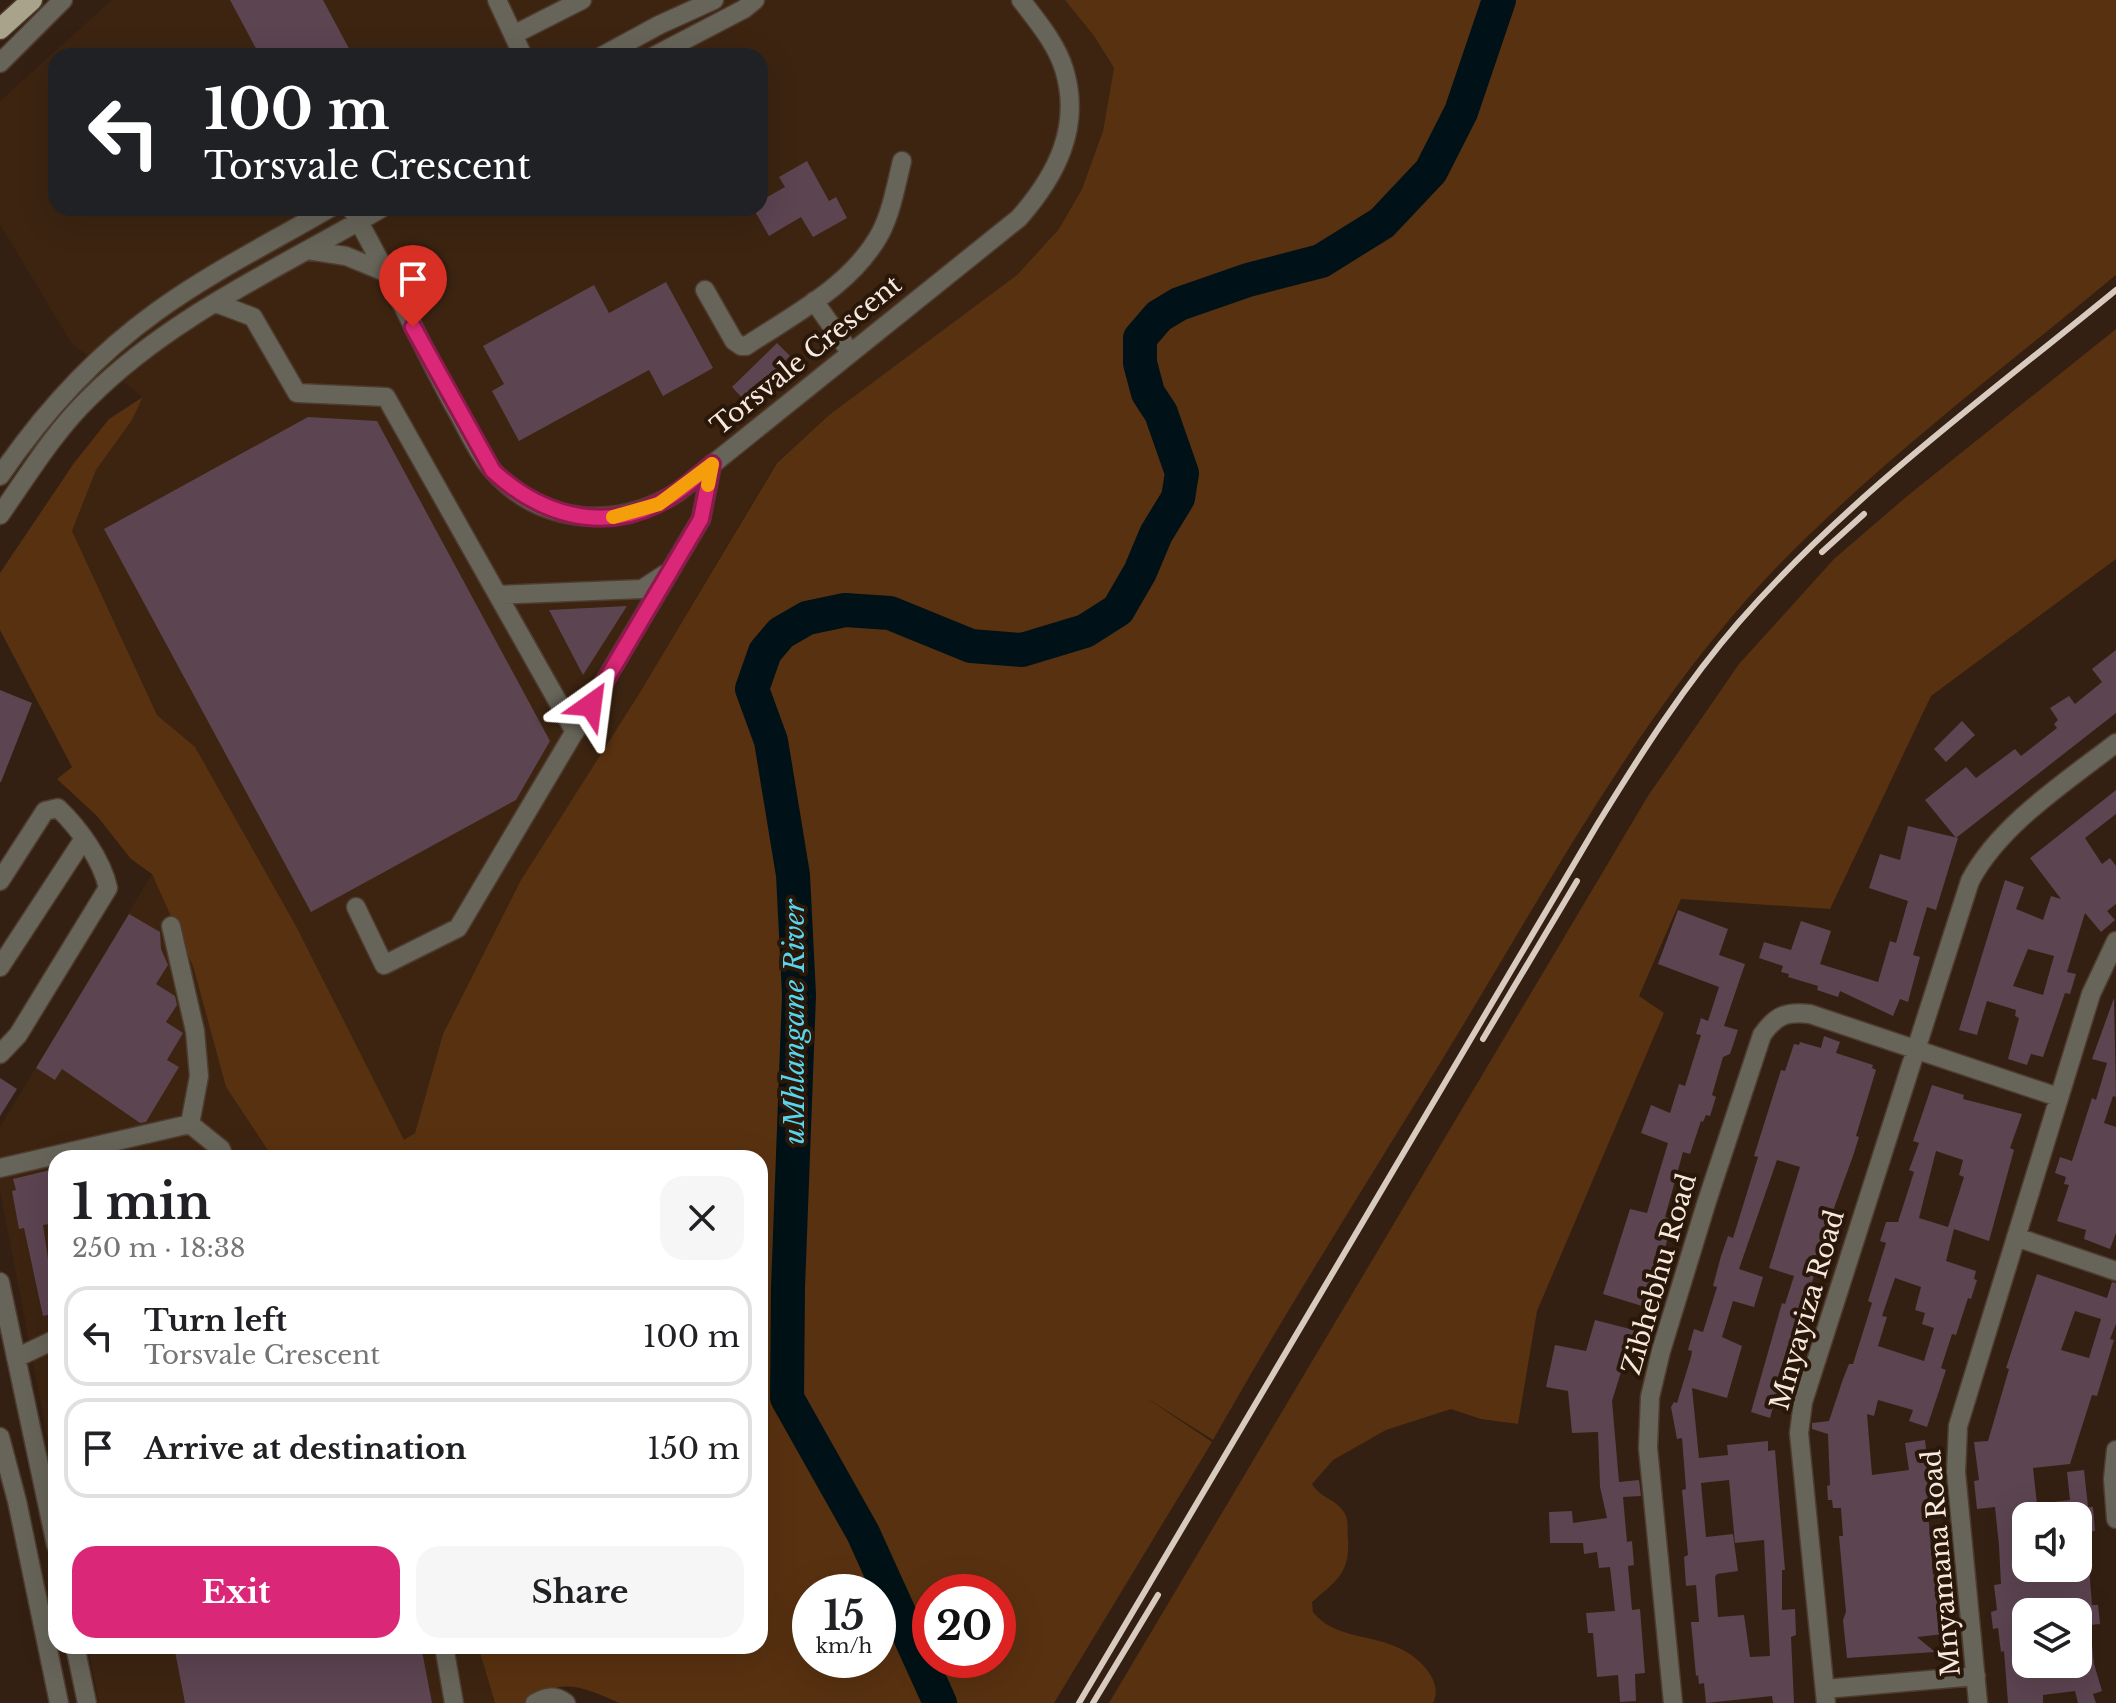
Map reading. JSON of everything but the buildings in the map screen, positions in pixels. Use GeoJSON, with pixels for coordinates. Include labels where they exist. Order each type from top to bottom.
{"type":"FeatureCollection","features":[{"type":"Feature","properties":{"kind":"main road"},"geometry":{"type":"LineString","coordinates":[[0,29],[32,0]]}},
{"type":"Feature","properties":{"kind":"street"},"geometry":{"type":"LineString","coordinates":[[0,63],[63,0]]}},
{"type":"Feature","properties":{"kind":"street"},"geometry":{"type":"LineString","coordinates":[[497,0],[520,48]]}},
{"type":"Feature","properties":{"kind":"street"},"geometry":{"type":"LineString","coordinates":[[515,34],[582,0]]}},
{"type":"Feature","properties":{"kind":"street"},"geometry":{"type":"LineString","coordinates":[[617,48],[714,0]]}},
{"type":"Feature","properties":{"kind":"street","name":"Torsvale Crescent"},"geometry":{"type":"LineString","coordinates":[[356,216],[480,452],[493,471],[520,494],[561,513],[610,518],[659,504],[1019,218],[1045,189],[1060,161],[1069,99],[1064,69],[1051,42],[1021,0]]}},
{"type":"Feature","properties":{"kind":"street"},"geometry":{"type":"LineString","coordinates":[[668,48],[746,3]]}},
{"type":"Feature","properties":{"kind":"street"},"geometry":{"type":"LineString","coordinates":[[705,290],[734,341],[741,346],[814,301],[838,285],[880,234],[891,208],[902,161]]}},
{"type":"Feature","properties":{"kind":"street"},"geometry":{"type":"LineString","coordinates":[[0,476],[61,398],[99,358],[133,330],[222,269],[316,216]]}},
{"type":"Feature","properties":{"kind":"street"},"geometry":{"type":"LineString","coordinates":[[0,515],[55,436],[87,399],[152,343],[307,250],[354,216]]}},
{"type":"Feature","properties":{"kind":"street"},"geometry":{"type":"LineString","coordinates":[[307,250],[346,256],[385,272]]}},
{"type":"Feature","properties":{"kind":"street"},"geometry":{"type":"LineString","coordinates":[[814,301],[850,352]]}},
{"type":"Feature","properties":{"kind":"street"},"geometry":{"type":"LineString","coordinates":[[216,303],[253,317],[297,393],[386,397],[575,732]]}},
{"type":"Feature","properties":{"kind":"street"},"geometry":{"type":"LineString","coordinates":[[356,907],[384,965],[458,928],[701,519],[712,464]]}},
{"type":"Feature","properties":{"kind":"street"},"geometry":{"type":"LineString","coordinates":[[498,595],[642,589],[670,570]]}},
{"type":"Feature","properties":{"kind":"street","name":"Mnyayiza Road"},"geometry":{"type":"LineString","coordinates":[[1976,1676],[1826,1696],[1800,1420],[1960,905],[1980,860],[1998,839],[2116,743]]}},
{"type":"Feature","properties":{"kind":"street"},"geometry":{"type":"LineString","coordinates":[[0,881],[45,811],[58,808],[73,823],[108,888],[18,1035],[0,1054]]}},
{"type":"Feature","properties":{"kind":"street"},"geometry":{"type":"LineString","coordinates":[[0,967],[83,840]]}},
{"type":"Feature","properties":{"kind":"street"},"geometry":{"type":"LineString","coordinates":[[171,926],[195,1031],[199,1076],[190,1124]]}},
{"type":"Feature","properties":{"kind":"street","name":"Mnyamana Road"},"geometry":{"type":"LineString","coordinates":[[1978,1703],[1955,1448],[1962,1405],[2094,984],[2116,941]]}},
{"type":"Feature","properties":{"kind":"street","name":"Zibhebhu Road"},"geometry":{"type":"LineString","coordinates":[[1673,1703],[1648,1448],[1650,1397],[1661,1351],[1755,1051],[1769,1024],[1791,1011],[1810,1014],[1915,1048]]}},
{"type":"Feature","properties":{"kind":"street"},"geometry":{"type":"LineString","coordinates":[[1915,1048],[2058,1097]]}},
{"type":"Feature","properties":{"kind":"street"},"geometry":{"type":"LineString","coordinates":[[102,1150],[171,1126],[190,1124],[221,1150]]}},
{"type":"Feature","properties":{"kind":"street"},"geometry":{"type":"LineString","coordinates":[[0,1168],[48,1160]]}},
{"type":"Feature","properties":{"kind":"street"},"geometry":{"type":"LineString","coordinates":[[2016,1237],[2116,1271]]}},
{"type":"Feature","properties":{"kind":"street"},"geometry":{"type":"LineString","coordinates":[[0,1282],[48,1508]]}},
{"type":"Feature","properties":{"kind":"street"},"geometry":{"type":"LineString","coordinates":[[16,1358],[48,1343]]}},
{"type":"Feature","properties":{"kind":"street"},"geometry":{"type":"LineString","coordinates":[[0,1437],[17,1501],[48,1650]]}},
{"type":"Feature","properties":{"kind":"street"},"geometry":{"type":"LineString","coordinates":[[2116,1450],[2113,1479],[2116,1519]]}},
{"type":"Feature","properties":{"kind":"street"},"geometry":{"type":"LineString","coordinates":[[49,1654],[59,1703]]}},
{"type":"Feature","properties":{"kind":"street"},"geometry":{"type":"LineString","coordinates":[[77,1654],[87,1703]]}},
{"type":"Feature","properties":{"kind":"street"},"geometry":{"type":"LineString","coordinates":[[445,1654],[454,1703]]}},
{"type":"Feature","properties":{"kind":"street"},"geometry":{"type":"LineString","coordinates":[[535,1703],[545,1697],[558,1698],[566,1703]]}},
{"type":"Feature","properties":{"kind":"shaded area"},"geometry":{"type":"Polygon","coordinates":[[[112,0],[1065,0],[1094,36],[1114,68],[1103,131],[1082,189],[1059,229],[1017,275],[829,415],[776,463],[639,694],[521,880],[443,1034],[415,1133],[404,1141],[296,926],[195,748],[157,715],[72,531],[96,470],[132,420],[143,397],[72,344],[0,224],[0,101],[48,58],[48,216],[768,216],[768,48],[59,48],[112,0]]]}},
{"type":"Feature","properties":{"kind":"shaded area"},"geometry":{"type":"Polygon","coordinates":[[[1065,0],[2116,0],[2116,275],[1939,419],[1853,494],[1771,573],[1684,676],[1572,844],[1213,1440],[1145,1397],[1212,1442],[1054,1703],[619,1703],[584,1689],[561,1687],[539,1694],[528,1703],[495,1703],[480,1654],[768,1654],[768,1150],[268,1150],[226,1087],[193,966],[152,874],[131,859],[97,816],[57,779],[72,767],[0,630],[0,573],[74,463],[109,419],[143,397],[132,420],[96,470],[72,531],[157,715],[195,747],[296,926],[404,1140],[415,1133],[443,1034],[521,880],[639,694],[777,463],[829,415],[1017,275],[1059,229],[1082,189],[1103,131],[1114,68],[1094,36],[1065,0]]]}},
{"type":"Feature","properties":{"kind":"shaded area"},"geometry":{"type":"Polygon","coordinates":[[[2116,329],[2116,559],[1931,696],[1830,909],[1681,899],[1639,996],[1664,1013],[1537,1311],[1518,1424],[1481,1419],[1451,1409],[1386,1430],[1333,1460],[1312,1484],[1345,1514],[1348,1539],[1344,1569],[1312,1602],[1313,1612],[1322,1621],[1343,1632],[1390,1644],[1416,1658],[1433,1679],[1436,1695],[1433,1703],[1109,1703],[1648,796],[1739,664],[1834,559],[1906,497],[2116,329]]]}},
{"type":"Feature","properties":{"kind":"shaded area"},"geometry":{"type":"Polygon","coordinates":[[[152,874],[193,966],[226,1087],[268,1150],[48,1150],[48,1440],[0,1191],[0,1127],[152,874]]]}},
{"type":"Feature","properties":{"kind":"shaded area"},"geometry":{"type":"Polygon","coordinates":[[[90,1654],[480,1654],[495,1703],[99,1703],[90,1654]]]}},
{"type":"Feature","properties":{"kind":"waterway","name":"uMhlangane River"},"geometry":{"type":"LineString","coordinates":[[940,1703],[863,1533],[787,1398],[799,995],[793,875],[771,741],[752,689],[765,652],[781,633],[807,618],[845,610],[890,613],[971,646],[1022,650],[1085,631],[1118,610],[1178,498],[1182,473],[1161,413],[1148,393],[1140,363],[1140,338],[1159,316],[1179,304],[1248,280],[1321,261],[1382,223],[1431,171],[1461,112],[1499,0]]}},
{"type":"Feature","properties":{"kind":"railway"},"geometry":{"type":"LineString","coordinates":[[1079,1703],[1597,825],[1682,695],[1739,622],[1826,532],[1920,448],[2116,290]]}},
{"type":"Feature","properties":{"kind":"railway"},"geometry":{"type":"LineString","coordinates":[[1822,552],[1864,514]]}},
{"type":"Feature","properties":{"kind":"railway"},"geometry":{"type":"LineString","coordinates":[[1483,1039],[1577,881]]}},
{"type":"Feature","properties":{"kind":"railway"},"geometry":{"type":"LineString","coordinates":[[1093,1703],[1158,1595]]}},
{"type":"Feature","properties":{"kind":"slow traffic"},"geometry":{"type":"LineString","coordinates":[[613,517],[659,504],[712,464],[708,485]]}},
{"type":"Feature","properties":{"kind":"route"},"geometry":{"type":"LineString","coordinates":[[413,327],[493,471],[511,488],[546,508],[591,518],[610,518],[643,511],[678,492],[712,464],[701,519],[591,705]]}}]}
